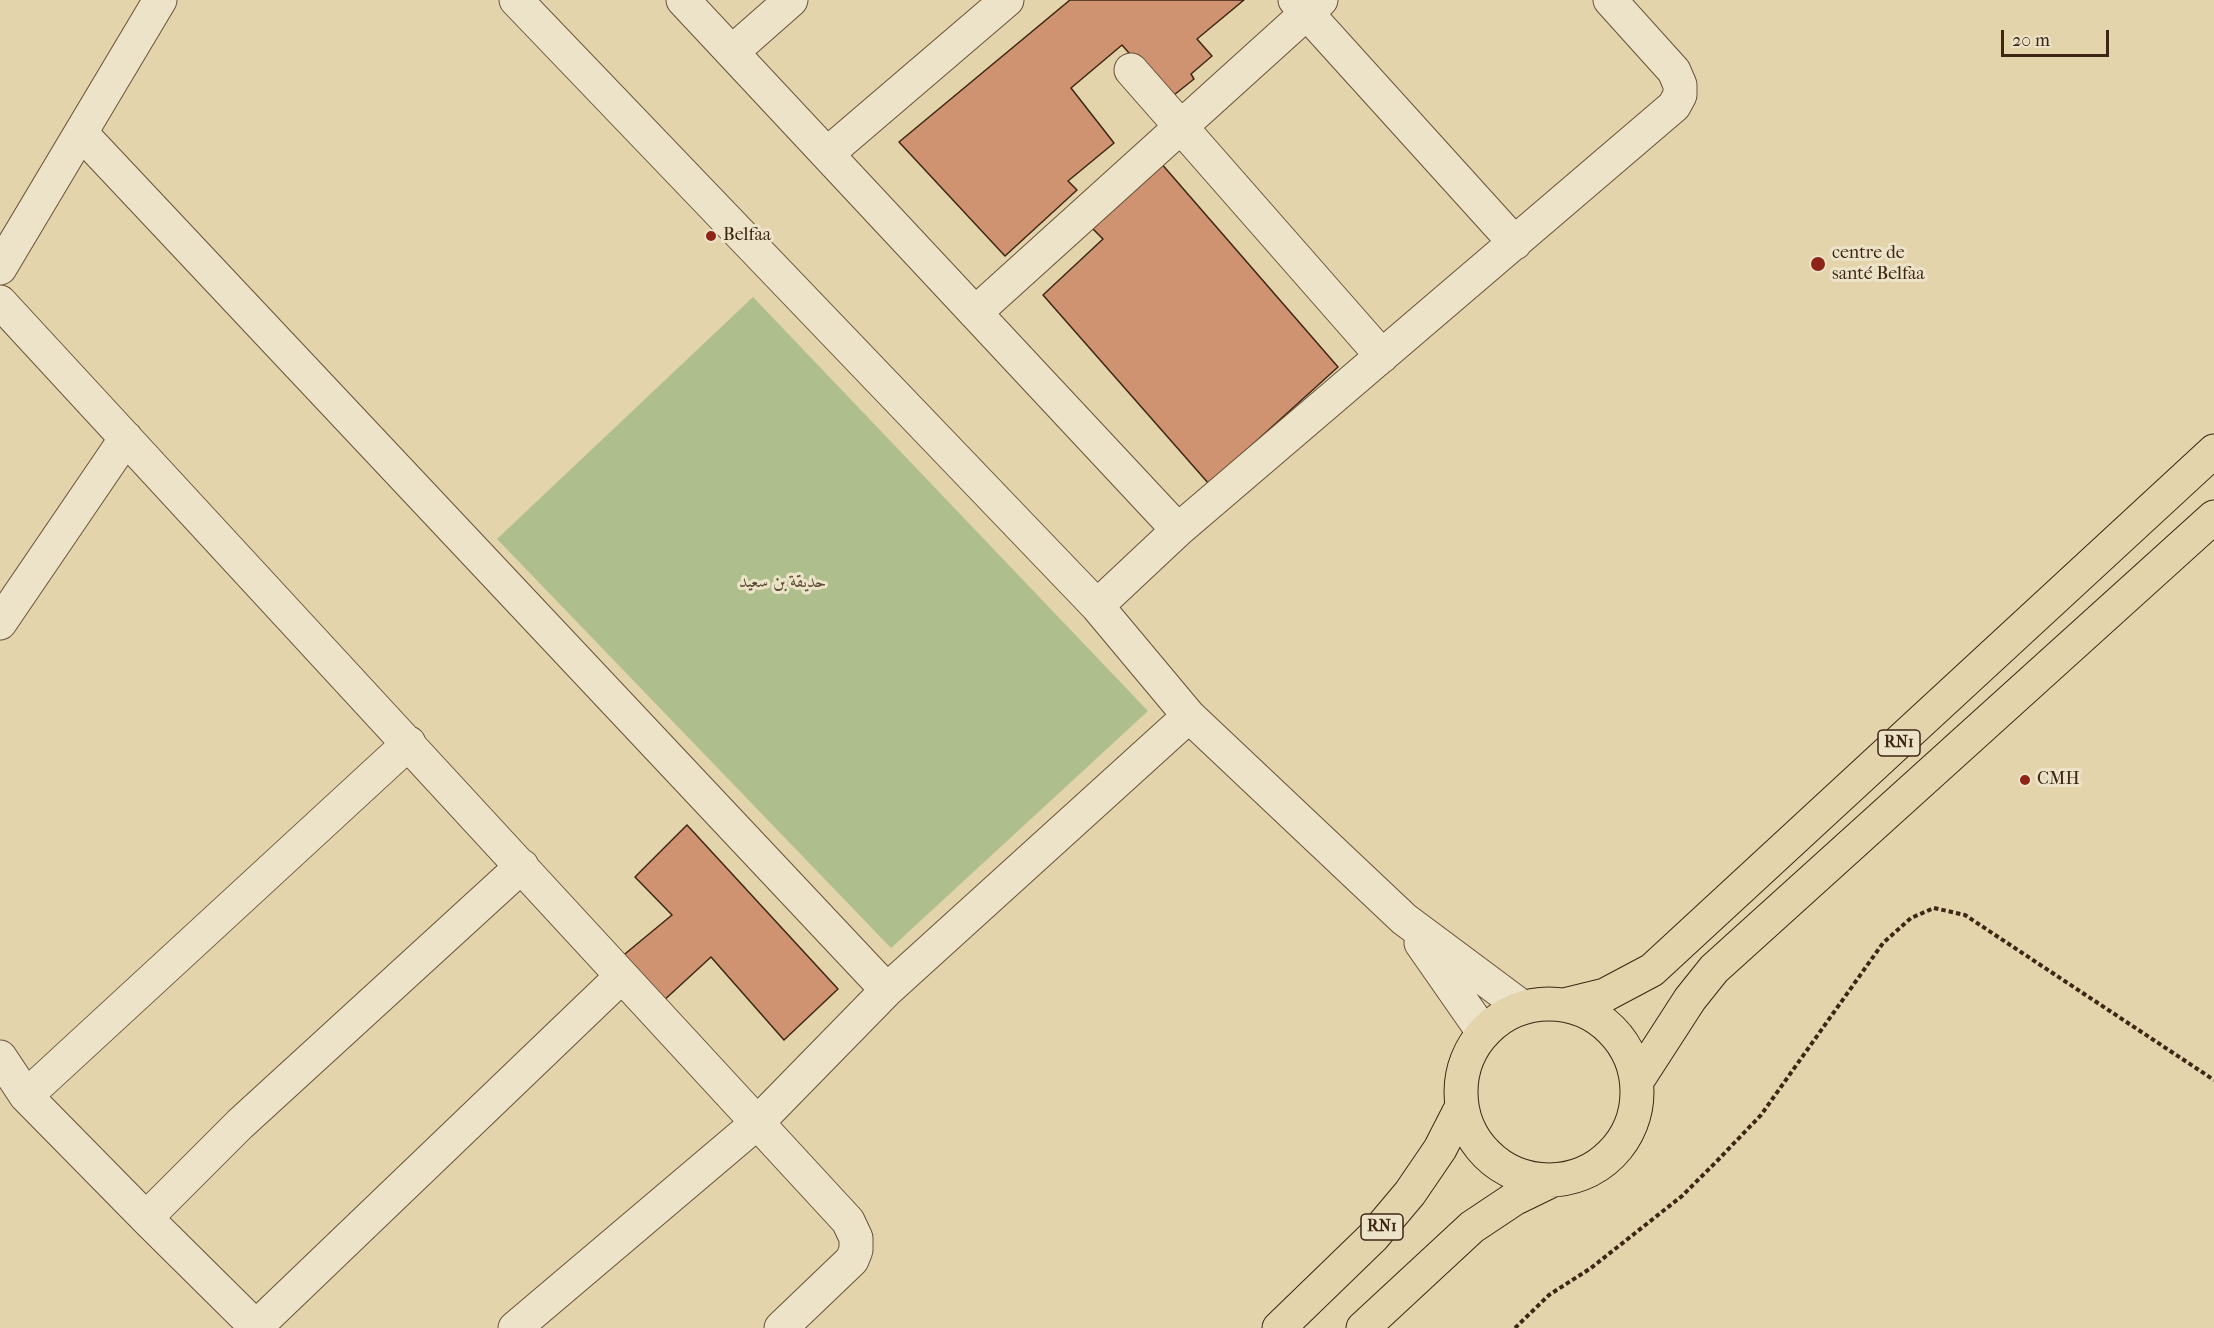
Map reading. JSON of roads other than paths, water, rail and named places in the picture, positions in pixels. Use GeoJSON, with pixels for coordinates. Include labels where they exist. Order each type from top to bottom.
{"type":"FeatureCollection","features":[{"type":"Feature","properties":{"kind":"highway","name":"RN1"},"geometry":{"type":"LineString","coordinates":[[1564,1005],[1605,995],[1652,970],[2214,451]]}},
{"type":"Feature","properties":{"kind":"highway","name":"RN1"},"geometry":{"type":"LineString","coordinates":[[1637,1081],[1690,999],[1714,969],[2214,517]]}},
{"type":"Feature","properties":{"kind":"highway","name":"RN1"},"geometry":{"type":"LineString","coordinates":[[1363,1328],[1472,1227],[1514,1199],[1553,1180],[1585,1173],[1604,1161],[1620,1145],[1631,1125],[1637,1104],[1637,1081],[1626,1050],[1605,1023],[1585,1011],[1564,1005],[1543,1004],[1522,1007],[1502,1016],[1483,1032],[1472,1047],[1464,1067],[1460,1088],[1461,1108],[1476,1143],[1490,1158],[1524,1177],[1553,1180]]}},
{"type":"Feature","properties":{"kind":"highway","name":"RN1"},"geometry":{"type":"LineString","coordinates":[[1279,1328],[1373,1237],[1410,1193],[1440,1149],[1461,1108]]}},
{"type":"Feature","properties":{"kind":"street"},"geometry":{"type":"LineString","coordinates":[[0,268],[160,0]]}},
{"type":"Feature","properties":{"kind":"street"},"geometry":{"type":"LineString","coordinates":[[516,0],[1097,606],[1189,716],[1404,919],[1522,1007]]}},
{"type":"Feature","properties":{"kind":"street"},"geometry":{"type":"LineString","coordinates":[[682,0],[1178,530]]}},
{"type":"Feature","properties":{"kind":"street"},"geometry":{"type":"LineString","coordinates":[[732,52],[791,0]]}},
{"type":"Feature","properties":{"kind":"street"},"geometry":{"type":"LineString","coordinates":[[827,154],[1007,0]]}},
{"type":"Feature","properties":{"kind":"street"},"geometry":{"type":"LineString","coordinates":[[1097,606],[1178,530],[1666,114],[1680,95],[1680,85],[1674,71],[1610,0]]}},
{"type":"Feature","properties":{"kind":"street"},"geometry":{"type":"LineString","coordinates":[[975,313],[1308,4],[1515,243]]}},
{"type":"Feature","properties":{"kind":"street"},"geometry":{"type":"LineString","coordinates":[[1131,70],[1382,356]]}},
{"type":"Feature","properties":{"kind":"street"},"geometry":{"type":"LineString","coordinates":[[81,133],[887,990]]}},
{"type":"Feature","properties":{"kind":"street"},"geometry":{"type":"LineString","coordinates":[[0,302],[848,1221],[856,1238],[856,1250],[852,1260],[781,1328]]}},
{"type":"Feature","properties":{"kind":"street"},"geometry":{"type":"LineString","coordinates":[[0,623],[126,438]]}},
{"type":"Feature","properties":{"kind":"street"},"geometry":{"type":"LineString","coordinates":[[515,1328],[757,1123],[887,990],[1189,716]]}},
{"type":"Feature","properties":{"kind":"street"},"geometry":{"type":"LineString","coordinates":[[26,1096],[409,743]]}},
{"type":"Feature","properties":{"kind":"street"},"geometry":{"type":"LineString","coordinates":[[146,1218],[240,1124],[522,866]]}},
{"type":"Feature","properties":{"kind":"street"},"geometry":{"type":"LineString","coordinates":[[1404,919],[1483,1032]]}},
{"type":"Feature","properties":{"kind":"street"},"geometry":{"type":"LineString","coordinates":[[0,1057],[26,1096],[257,1328],[622,976]]}},
{"type":"Feature","properties":{"kind":"place","name":"Belfaa"},"geometry":{"type":"Point","coordinates":[711,236]}},
{"type":"Feature","properties":{"kind":"place","name":"centre de santé Belfaa"},"geometry":{"type":"Point","coordinates":[1818,264]}},
{"type":"Feature","properties":{"kind":"place","name":"CMH"},"geometry":{"type":"Point","coordinates":[2025,780]}},
{"type":"Feature","properties":{"kind":"park label","name":"حديقة بن سعيد"},"geometry":{"type":"Point","coordinates":[783,583]}}]}
